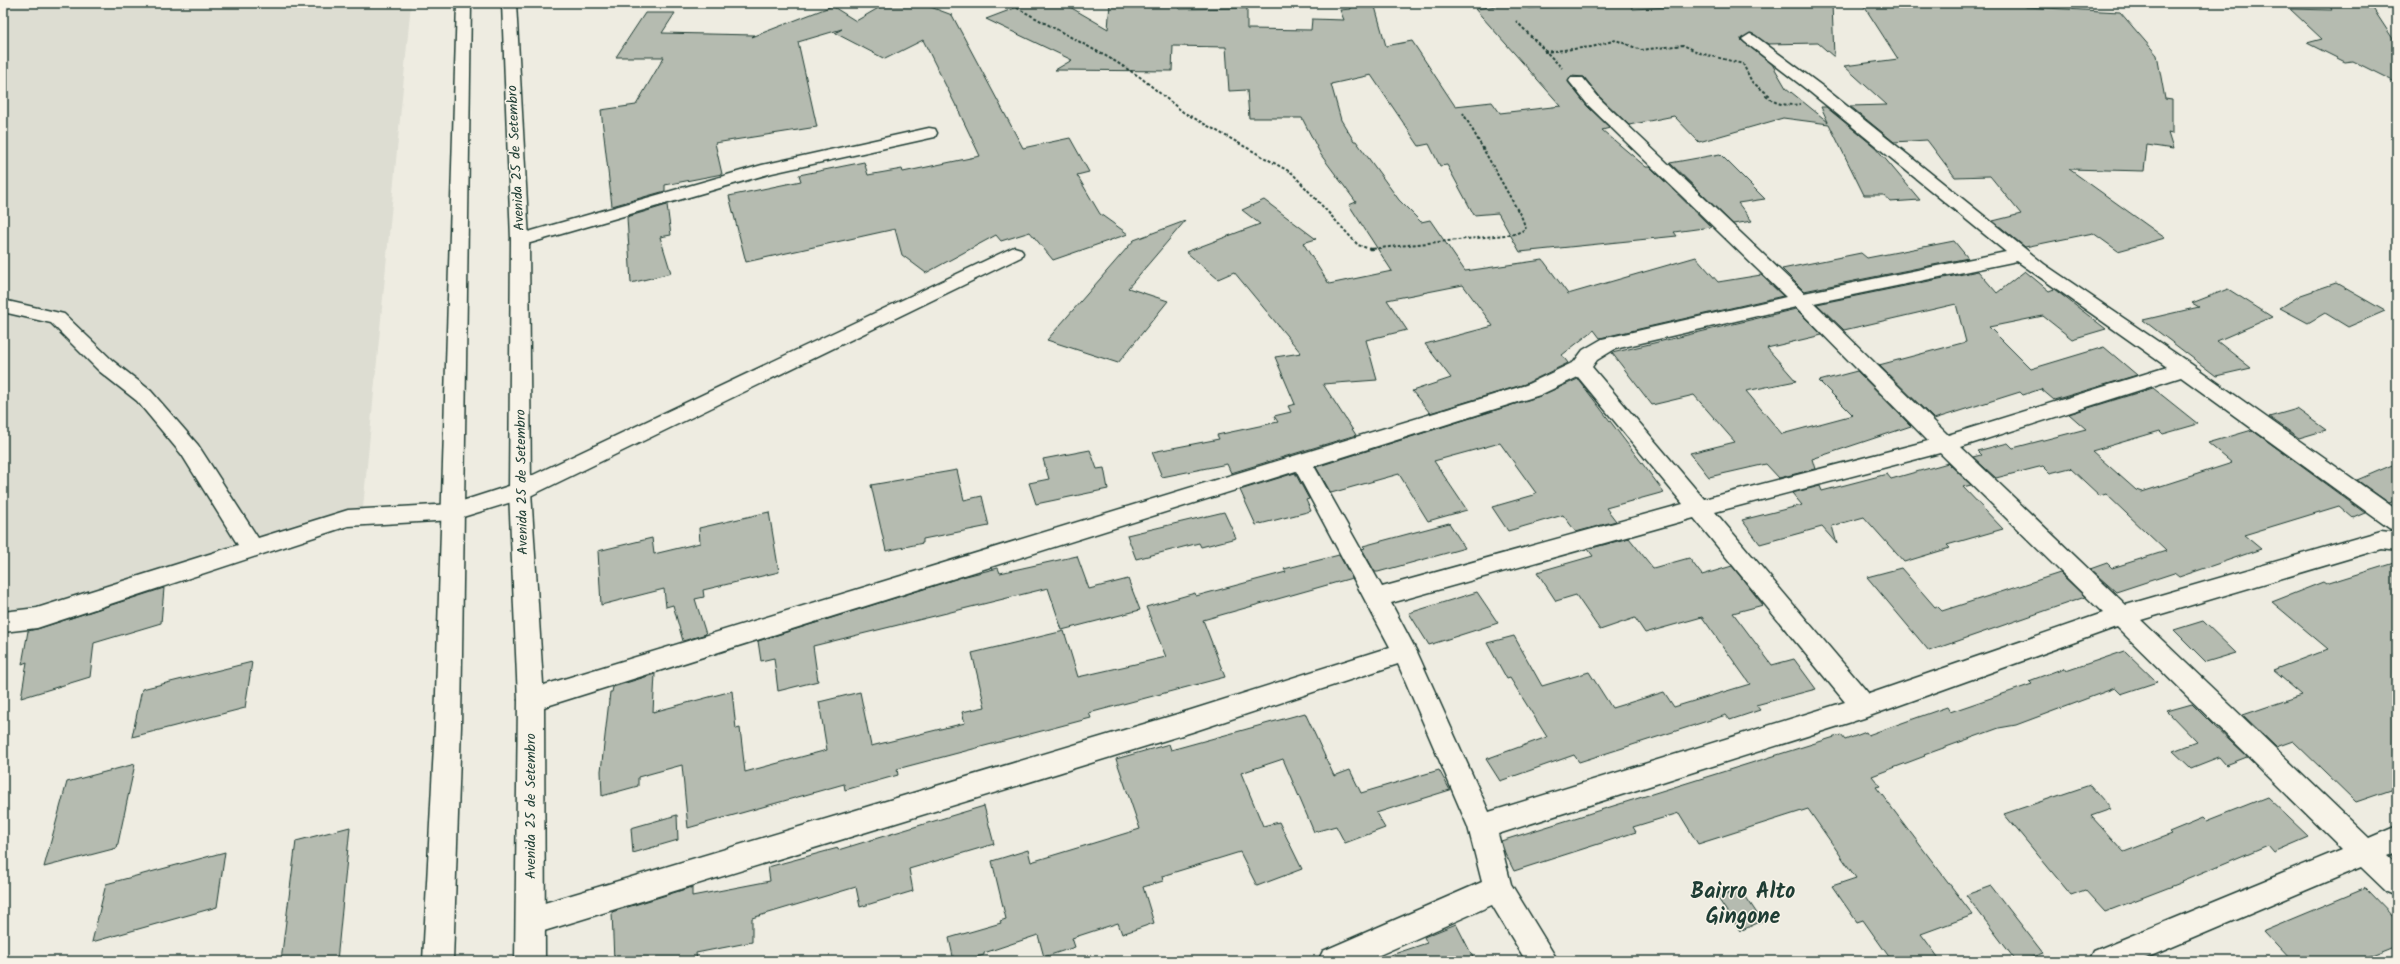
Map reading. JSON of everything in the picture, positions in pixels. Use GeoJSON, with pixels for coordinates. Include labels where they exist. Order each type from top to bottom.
{"type":"FeatureCollection","features":[{"type":"Feature","properties":{"kind":"main road"},"geometry":{"type":"LineString","coordinates":[[438,961],[453,512],[464,3]]}},
{"type":"Feature","properties":{"kind":"main road","name":"Avenida 25 de Setembro"},"geometry":{"type":"LineString","coordinates":[[509,3],[520,240],[520,491],[531,700],[530,961]]}},
{"type":"Feature","properties":{"kind":"main road"},"geometry":{"type":"LineString","coordinates":[[1750,39],[1816,89],[2021,255],[2184,369],[2397,522]]}},
{"type":"Feature","properties":{"kind":"main road"},"geometry":{"type":"LineString","coordinates":[[1577,81],[1594,102],[1800,300],[2121,616],[2397,883]]}},
{"type":"Feature","properties":{"kind":"main road"},"geometry":{"type":"LineString","coordinates":[[520,240],[768,169],[929,133]]}},
{"type":"Feature","properties":{"kind":"main road"},"geometry":{"type":"LineString","coordinates":[[3,622],[37,618],[348,518],[453,512],[520,491],[1014,253]]}},
{"type":"Feature","properties":{"kind":"main road"},"geometry":{"type":"LineString","coordinates":[[531,700],[1533,390],[1581,367],[1590,354],[1608,344],[1800,300],[2021,255]]}},
{"type":"Feature","properties":{"kind":"main road"},"geometry":{"type":"LineString","coordinates":[[3,306],[57,318],[106,366],[144,396],[190,450],[252,548]]}},
{"type":"Feature","properties":{"kind":"main road"},"geometry":{"type":"LineString","coordinates":[[1581,367],[1686,494],[1700,508],[1864,708]]}},
{"type":"Feature","properties":{"kind":"main road"},"geometry":{"type":"LineString","coordinates":[[1375,598],[1700,508],[1945,444],[2184,369]]}},
{"type":"Feature","properties":{"kind":"main road"},"geometry":{"type":"LineString","coordinates":[[1300,461],[1405,652],[1482,827],[1498,889],[1544,961]]}},
{"type":"Feature","properties":{"kind":"main road"},"geometry":{"type":"LineString","coordinates":[[1482,827],[1864,708],[2121,616],[2381,540],[2397,542]]}},
{"type":"Feature","properties":{"kind":"main road"},"geometry":{"type":"LineString","coordinates":[[531,921],[1192,721],[1239,704],[1405,652]]}},
{"type":"Feature","properties":{"kind":"main road"},"geometry":{"type":"LineString","coordinates":[[2104,961],[2397,839]]}},
{"type":"Feature","properties":{"kind":"main road"},"geometry":{"type":"LineString","coordinates":[[1334,961],[1498,889]]}},
{"type":"Feature","properties":{"kind":"path"},"geometry":{"type":"LineString","coordinates":[[1008,3],[1113,60],[1140,77],[1183,112],[1292,173],[1358,245],[1370,249],[1515,234],[1526,229],[1522,218],[1463,113]]}},
{"type":"Feature","properties":{"kind":"path"},"geometry":{"type":"LineString","coordinates":[[1516,21],[1544,52],[1577,81]]}},
{"type":"Feature","properties":{"kind":"path"},"geometry":{"type":"LineString","coordinates":[[1544,52],[1592,47],[1616,40],[1642,50],[1683,45],[1700,53],[1743,64],[1745,74],[1751,84],[1769,95],[1766,96],[1770,101],[1782,104],[1802,103],[1805,106]]}},
{"type":"Feature","properties":{"kind":"shaded area"},"geometry":{"type":"Polygon","coordinates":[[[3,3],[411,3],[363,508],[3,616],[3,3]]]}},
{"type":"Feature","properties":{"kind":"building"},"geometry":{"type":"Polygon","coordinates":[[[887,3],[920,3],[952,15],[1023,148],[1070,138],[1089,172],[1077,175],[1100,214],[1128,234],[1053,260],[1030,232],[1001,241],[996,235],[926,273],[902,255],[895,229],[746,262],[729,196],[801,181],[799,175],[864,162],[868,175],[902,169],[903,172],[980,156],[960,114],[958,106],[956,106],[923,40],[885,59],[835,33],[842,29],[798,42],[817,127],[715,143],[722,174],[665,185],[665,191],[612,206],[601,110],[636,105],[664,57],[616,57],[645,13],[675,13],[662,33],[754,35],[752,37],[832,6],[856,21],[887,3]]]}},
{"type":"Feature","properties":{"kind":"building"},"geometry":{"type":"Polygon","coordinates":[[[1028,3],[1063,3],[1108,29],[1110,3],[1179,3],[1179,9],[1247,8],[1247,29],[1311,30],[1312,19],[1344,20],[1340,10],[1351,9],[1349,3],[1374,3],[1386,46],[1412,41],[1455,106],[1492,102],[1500,113],[1561,106],[1475,9],[1517,3],[1525,3],[1528,8],[1629,3],[1633,9],[1669,7],[1670,3],[1832,3],[1834,57],[1818,43],[1768,44],[1751,33],[1741,40],[1772,64],[1786,88],[1828,122],[1821,107],[1826,107],[1876,148],[1920,200],[1890,202],[1884,195],[1864,195],[1829,124],[1783,118],[1699,142],[1674,116],[1629,125],[1601,98],[1584,77],[1571,76],[1568,82],[1587,106],[1610,128],[1602,130],[1646,167],[1650,167],[1711,227],[1674,232],[1677,236],[1520,252],[1498,213],[1474,215],[1447,165],[1440,166],[1429,144],[1419,146],[1371,75],[1331,84],[1341,120],[1354,141],[1356,141],[1399,200],[1421,222],[1430,220],[1465,271],[1543,260],[1568,294],[1696,257],[1718,282],[1761,275],[1783,296],[1600,338],[1594,330],[1562,355],[1568,363],[1525,384],[1430,413],[1412,391],[1451,378],[1425,344],[1493,326],[1463,285],[1387,300],[1407,330],[1366,340],[1377,380],[1323,384],[1356,435],[1231,473],[1227,464],[1162,477],[1152,452],[1219,439],[1217,435],[1278,422],[1274,416],[1291,412],[1288,406],[1295,404],[1275,357],[1301,353],[1234,272],[1218,279],[1186,252],[1260,224],[1242,210],[1264,200],[1316,239],[1303,243],[1329,284],[1392,271],[1349,205],[1356,202],[1321,155],[1302,118],[1249,118],[1247,90],[1229,91],[1226,47],[1173,46],[1172,71],[1055,70],[1072,60],[986,19],[1028,3]]]}},
{"type":"Feature","properties":{"kind":"building"},"geometry":{"type":"Polygon","coordinates":[[[1862,3],[1959,3],[1961,6],[2021,3],[2026,7],[2120,12],[2157,55],[2165,99],[2172,100],[2172,134],[2168,133],[2173,149],[2147,145],[2144,171],[2069,169],[2165,238],[2118,251],[2093,233],[2025,247],[1993,221],[2021,214],[1990,176],[1955,177],[1927,140],[1894,142],[1850,106],[1887,105],[1844,66],[1898,59],[1862,3]]]}},
{"type":"Feature","properties":{"kind":"building"},"geometry":{"type":"Polygon","coordinates":[[[2328,3],[2372,7],[2397,45],[2397,83],[2353,61],[2345,62],[2307,43],[2322,39],[2290,9],[2332,10],[2328,3]]]}},
{"type":"Feature","properties":{"kind":"building"},"geometry":{"type":"Polygon","coordinates":[[[1720,154],[1765,199],[1738,203],[1752,221],[1733,224],[1670,163],[1720,154]]]}},
{"type":"Feature","properties":{"kind":"building"},"geometry":{"type":"Polygon","coordinates":[[[667,205],[671,235],[660,237],[671,273],[631,283],[627,217],[667,205]]]}},
{"type":"Feature","properties":{"kind":"building"},"geometry":{"type":"Polygon","coordinates":[[[1185,221],[1128,288],[1168,301],[1118,363],[1047,340],[1134,240],[1185,221]]]}},
{"type":"Feature","properties":{"kind":"building"},"geometry":{"type":"Polygon","coordinates":[[[1954,241],[1968,258],[1804,291],[1782,269],[1861,253],[1867,258],[1954,241]]]}},
{"type":"Feature","properties":{"kind":"building"},"geometry":{"type":"Polygon","coordinates":[[[1978,271],[1997,293],[2025,271],[2049,291],[2054,289],[2106,329],[2072,339],[2043,316],[1989,327],[2031,369],[2104,347],[2137,375],[2054,400],[2041,389],[2023,395],[2020,392],[1934,419],[1879,365],[1966,342],[1956,304],[1844,330],[1817,304],[1978,271]]]}},
{"type":"Feature","properties":{"kind":"building"},"geometry":{"type":"Polygon","coordinates":[[[2336,283],[2385,311],[2348,327],[2325,313],[2308,323],[2280,308],[2301,295],[2336,283]]]}},
{"type":"Feature","properties":{"kind":"building"},"geometry":{"type":"Polygon","coordinates":[[[2228,289],[2272,317],[2217,341],[2251,368],[2216,376],[2143,320],[2199,307],[2192,303],[2228,289]]]}},
{"type":"Feature","properties":{"kind":"building"},"geometry":{"type":"Polygon","coordinates":[[[1796,309],[1822,335],[1767,348],[1796,381],[1746,391],[1782,434],[1853,415],[1819,381],[1857,371],[1911,426],[1812,459],[1815,469],[1779,478],[1766,464],[1709,477],[1690,453],[1735,442],[1694,395],[1652,405],[1612,353],[1796,309]]]}},
{"type":"Feature","properties":{"kind":"building"},"geometry":{"type":"Polygon","coordinates":[[[1578,379],[1664,492],[1606,508],[1616,521],[1576,532],[1563,515],[1508,531],[1492,507],[1534,495],[1533,494],[1536,493],[1500,443],[1434,461],[1467,510],[1428,521],[1399,474],[1331,493],[1316,467],[1540,396],[1578,379]]]}},
{"type":"Feature","properties":{"kind":"building"},"geometry":{"type":"Polygon","coordinates":[[[2153,388],[2198,424],[2163,434],[2160,431],[2092,451],[2136,490],[2142,492],[2232,463],[2208,443],[2252,430],[2365,513],[2353,518],[2339,506],[2244,535],[2261,549],[2179,577],[2174,573],[2116,592],[2090,569],[2107,563],[2112,568],[2166,551],[2106,494],[2100,496],[2070,468],[2050,473],[2043,466],[1996,478],[1973,457],[1981,455],[1977,451],[2008,443],[2013,448],[2086,429],[2069,414],[2153,388]]]}},
{"type":"Feature","properties":{"kind":"building"},"geometry":{"type":"Polygon","coordinates":[[[2297,409],[2326,430],[2299,438],[2269,417],[2297,409]]]}},
{"type":"Feature","properties":{"kind":"building"},"geometry":{"type":"Polygon","coordinates":[[[1090,450],[1097,469],[1104,468],[1108,489],[1036,504],[1029,483],[1049,479],[1043,459],[1090,450]]]}},
{"type":"Feature","properties":{"kind":"building"},"geometry":{"type":"Polygon","coordinates":[[[1948,463],[1971,485],[1963,487],[2003,529],[1947,545],[1950,548],[1904,562],[1864,517],[1832,526],[1837,544],[1822,527],[1760,544],[1742,520],[1802,505],[1792,493],[1820,486],[1822,491],[1887,474],[1891,479],[1948,463]]]}},
{"type":"Feature","properties":{"kind":"building"},"geometry":{"type":"Polygon","coordinates":[[[2397,463],[2397,500],[2389,503],[2357,480],[2397,463]]]}},
{"type":"Feature","properties":{"kind":"building"},"geometry":{"type":"Polygon","coordinates":[[[957,470],[964,500],[982,496],[989,526],[923,539],[923,543],[886,551],[871,485],[957,470]]]}},
{"type":"Feature","properties":{"kind":"building"},"geometry":{"type":"Polygon","coordinates":[[[1295,473],[1309,499],[1306,500],[1311,511],[1256,525],[1240,490],[1295,473]]]}},
{"type":"Feature","properties":{"kind":"building"},"geometry":{"type":"Polygon","coordinates":[[[769,512],[779,572],[703,590],[704,597],[695,599],[706,634],[683,641],[673,605],[666,607],[664,589],[601,605],[598,551],[652,538],[654,554],[700,543],[699,528],[769,512]]]}},
{"type":"Feature","properties":{"kind":"building"},"geometry":{"type":"Polygon","coordinates":[[[1224,512],[1236,538],[1201,547],[1199,543],[1136,559],[1127,535],[1224,512]]]}},
{"type":"Feature","properties":{"kind":"building"},"geometry":{"type":"Polygon","coordinates":[[[1449,523],[1465,548],[1378,572],[1375,572],[1362,549],[1365,548],[1363,546],[1449,523]]]}},
{"type":"Feature","properties":{"kind":"building"},"geometry":{"type":"Polygon","coordinates":[[[1629,538],[1653,568],[1689,558],[1702,575],[1732,566],[1763,605],[1733,613],[1772,665],[1794,659],[1816,689],[1756,705],[1760,710],[1730,720],[1726,715],[1579,762],[1574,755],[1500,781],[1486,759],[1547,737],[1510,678],[1507,679],[1487,643],[1514,636],[1542,686],[1589,672],[1612,708],[1664,692],[1674,707],[1750,684],[1702,617],[1645,633],[1635,618],[1600,630],[1576,595],[1556,601],[1537,572],[1593,556],[1588,549],[1629,538]]]}},
{"type":"Feature","properties":{"kind":"building"},"geometry":{"type":"Polygon","coordinates":[[[1339,555],[1352,578],[1203,620],[1225,677],[1089,713],[1091,718],[897,769],[898,775],[845,790],[844,784],[688,828],[682,765],[638,777],[638,786],[602,796],[601,771],[610,692],[612,692],[613,687],[655,674],[653,712],[732,691],[736,729],[740,728],[745,772],[827,750],[819,702],[860,692],[871,746],[965,723],[962,712],[985,707],[972,653],[1064,631],[1078,677],[1166,657],[1146,607],[1195,593],[1196,596],[1286,572],[1284,569],[1339,555]]]}},
{"type":"Feature","properties":{"kind":"building"},"geometry":{"type":"Polygon","coordinates":[[[1077,556],[1089,589],[1128,579],[1140,610],[1062,630],[1048,588],[813,646],[818,681],[778,691],[774,658],[761,661],[758,641],[962,577],[998,568],[1000,573],[1077,556]]]}},
{"type":"Feature","properties":{"kind":"building"},"geometry":{"type":"Polygon","coordinates":[[[2397,562],[2397,788],[2356,802],[2293,741],[2276,747],[2243,715],[2302,695],[2273,670],[2328,649],[2272,602],[2323,582],[2326,584],[2397,562]]]}},
{"type":"Feature","properties":{"kind":"building"},"geometry":{"type":"Polygon","coordinates":[[[1901,568],[1935,607],[1937,606],[1942,611],[2060,573],[2085,597],[1929,651],[1867,577],[1901,568]]]}},
{"type":"Feature","properties":{"kind":"building"},"geometry":{"type":"Polygon","coordinates":[[[164,588],[161,623],[94,643],[90,677],[21,698],[27,662],[22,664],[28,631],[164,588]]]}},
{"type":"Feature","properties":{"kind":"building"},"geometry":{"type":"Polygon","coordinates":[[[1477,592],[1498,623],[1429,645],[1409,613],[1477,592]]]}},
{"type":"Feature","properties":{"kind":"building"},"geometry":{"type":"Polygon","coordinates":[[[2203,621],[2236,653],[2206,662],[2174,630],[2203,621]]]}},
{"type":"Feature","properties":{"kind":"building"},"geometry":{"type":"Polygon","coordinates":[[[2125,651],[2157,682],[2121,694],[2115,688],[2016,725],[1999,728],[1924,755],[1925,756],[1872,776],[1880,786],[1876,787],[1973,915],[1921,934],[1941,961],[1892,961],[1863,920],[1857,922],[1832,886],[1856,878],[1808,809],[1698,844],[1679,813],[1633,827],[1636,832],[1514,871],[1501,841],[1841,735],[1845,740],[1866,732],[1868,735],[1947,707],[1950,712],[2032,684],[2029,681],[2064,668],[2066,671],[2125,651]]]}},
{"type":"Feature","properties":{"kind":"building"},"geometry":{"type":"Polygon","coordinates":[[[252,662],[245,708],[132,737],[142,689],[252,662]]]}},
{"type":"Feature","properties":{"kind":"building"},"geometry":{"type":"Polygon","coordinates":[[[2192,704],[2247,757],[2226,765],[2219,757],[2191,768],[2173,751],[2197,742],[2167,711],[2192,704]]]}},
{"type":"Feature","properties":{"kind":"building"},"geometry":{"type":"Polygon","coordinates":[[[1305,713],[1334,776],[1350,770],[1361,793],[1439,770],[1450,790],[1376,813],[1385,828],[1345,843],[1336,826],[1314,832],[1283,759],[1241,773],[1263,826],[1279,822],[1302,869],[1257,886],[1240,852],[1162,876],[1163,881],[1143,887],[1154,923],[1122,934],[1118,923],[1072,938],[1075,947],[1044,957],[1038,935],[984,953],[984,955],[963,961],[954,961],[949,938],[1001,923],[1000,921],[1006,919],[992,861],[1028,850],[1031,862],[1140,829],[1116,759],[1169,744],[1171,750],[1305,713]]]}},
{"type":"Feature","properties":{"kind":"building"},"geometry":{"type":"Polygon","coordinates":[[[135,764],[117,848],[44,867],[67,782],[135,764]]]}},
{"type":"Feature","properties":{"kind":"building"},"geometry":{"type":"Polygon","coordinates":[[[2090,785],[2111,809],[2091,816],[2124,852],[2171,834],[2169,832],[2203,818],[2206,821],[2267,797],[2309,837],[2274,852],[2268,845],[2182,881],[2183,882],[2105,912],[2085,890],[2071,895],[2004,814],[2090,785]]]}},
{"type":"Feature","properties":{"kind":"building"},"geometry":{"type":"Polygon","coordinates":[[[984,806],[994,844],[909,869],[913,891],[860,907],[856,887],[752,918],[752,942],[696,953],[697,961],[614,961],[612,912],[692,887],[692,896],[770,881],[768,867],[838,848],[838,850],[984,806]]]}},
{"type":"Feature","properties":{"kind":"building"},"geometry":{"type":"Polygon","coordinates":[[[677,815],[678,840],[633,853],[631,828],[677,815]]]}},
{"type":"Feature","properties":{"kind":"building"},"geometry":{"type":"Polygon","coordinates":[[[350,827],[337,961],[281,961],[296,841],[350,827]]]}},
{"type":"Feature","properties":{"kind":"building"},"geometry":{"type":"Polygon","coordinates":[[[225,852],[217,907],[92,942],[106,884],[225,852]]]}},
{"type":"Feature","properties":{"kind":"building"},"geometry":{"type":"Polygon","coordinates":[[[1991,886],[2043,953],[2022,961],[2016,961],[1966,895],[1991,886]]]}},
{"type":"Feature","properties":{"kind":"building"},"geometry":{"type":"Polygon","coordinates":[[[1740,888],[1762,921],[1740,931],[1717,897],[1740,888]]]}},
{"type":"Feature","properties":{"kind":"building"},"geometry":{"type":"Polygon","coordinates":[[[2366,888],[2397,920],[2397,945],[2357,961],[2291,961],[2263,931],[2366,888]]]}},
{"type":"Feature","properties":{"kind":"building"},"geometry":{"type":"Polygon","coordinates":[[[1456,924],[1475,961],[1386,961],[1385,957],[1427,943],[1424,937],[1456,924]]]}},
{"type":"Feature","properties":{"kind":"district","name":"Bairro Alto Gingone"},"geometry":{"type":"Point","coordinates":[1743,904]}}]}
